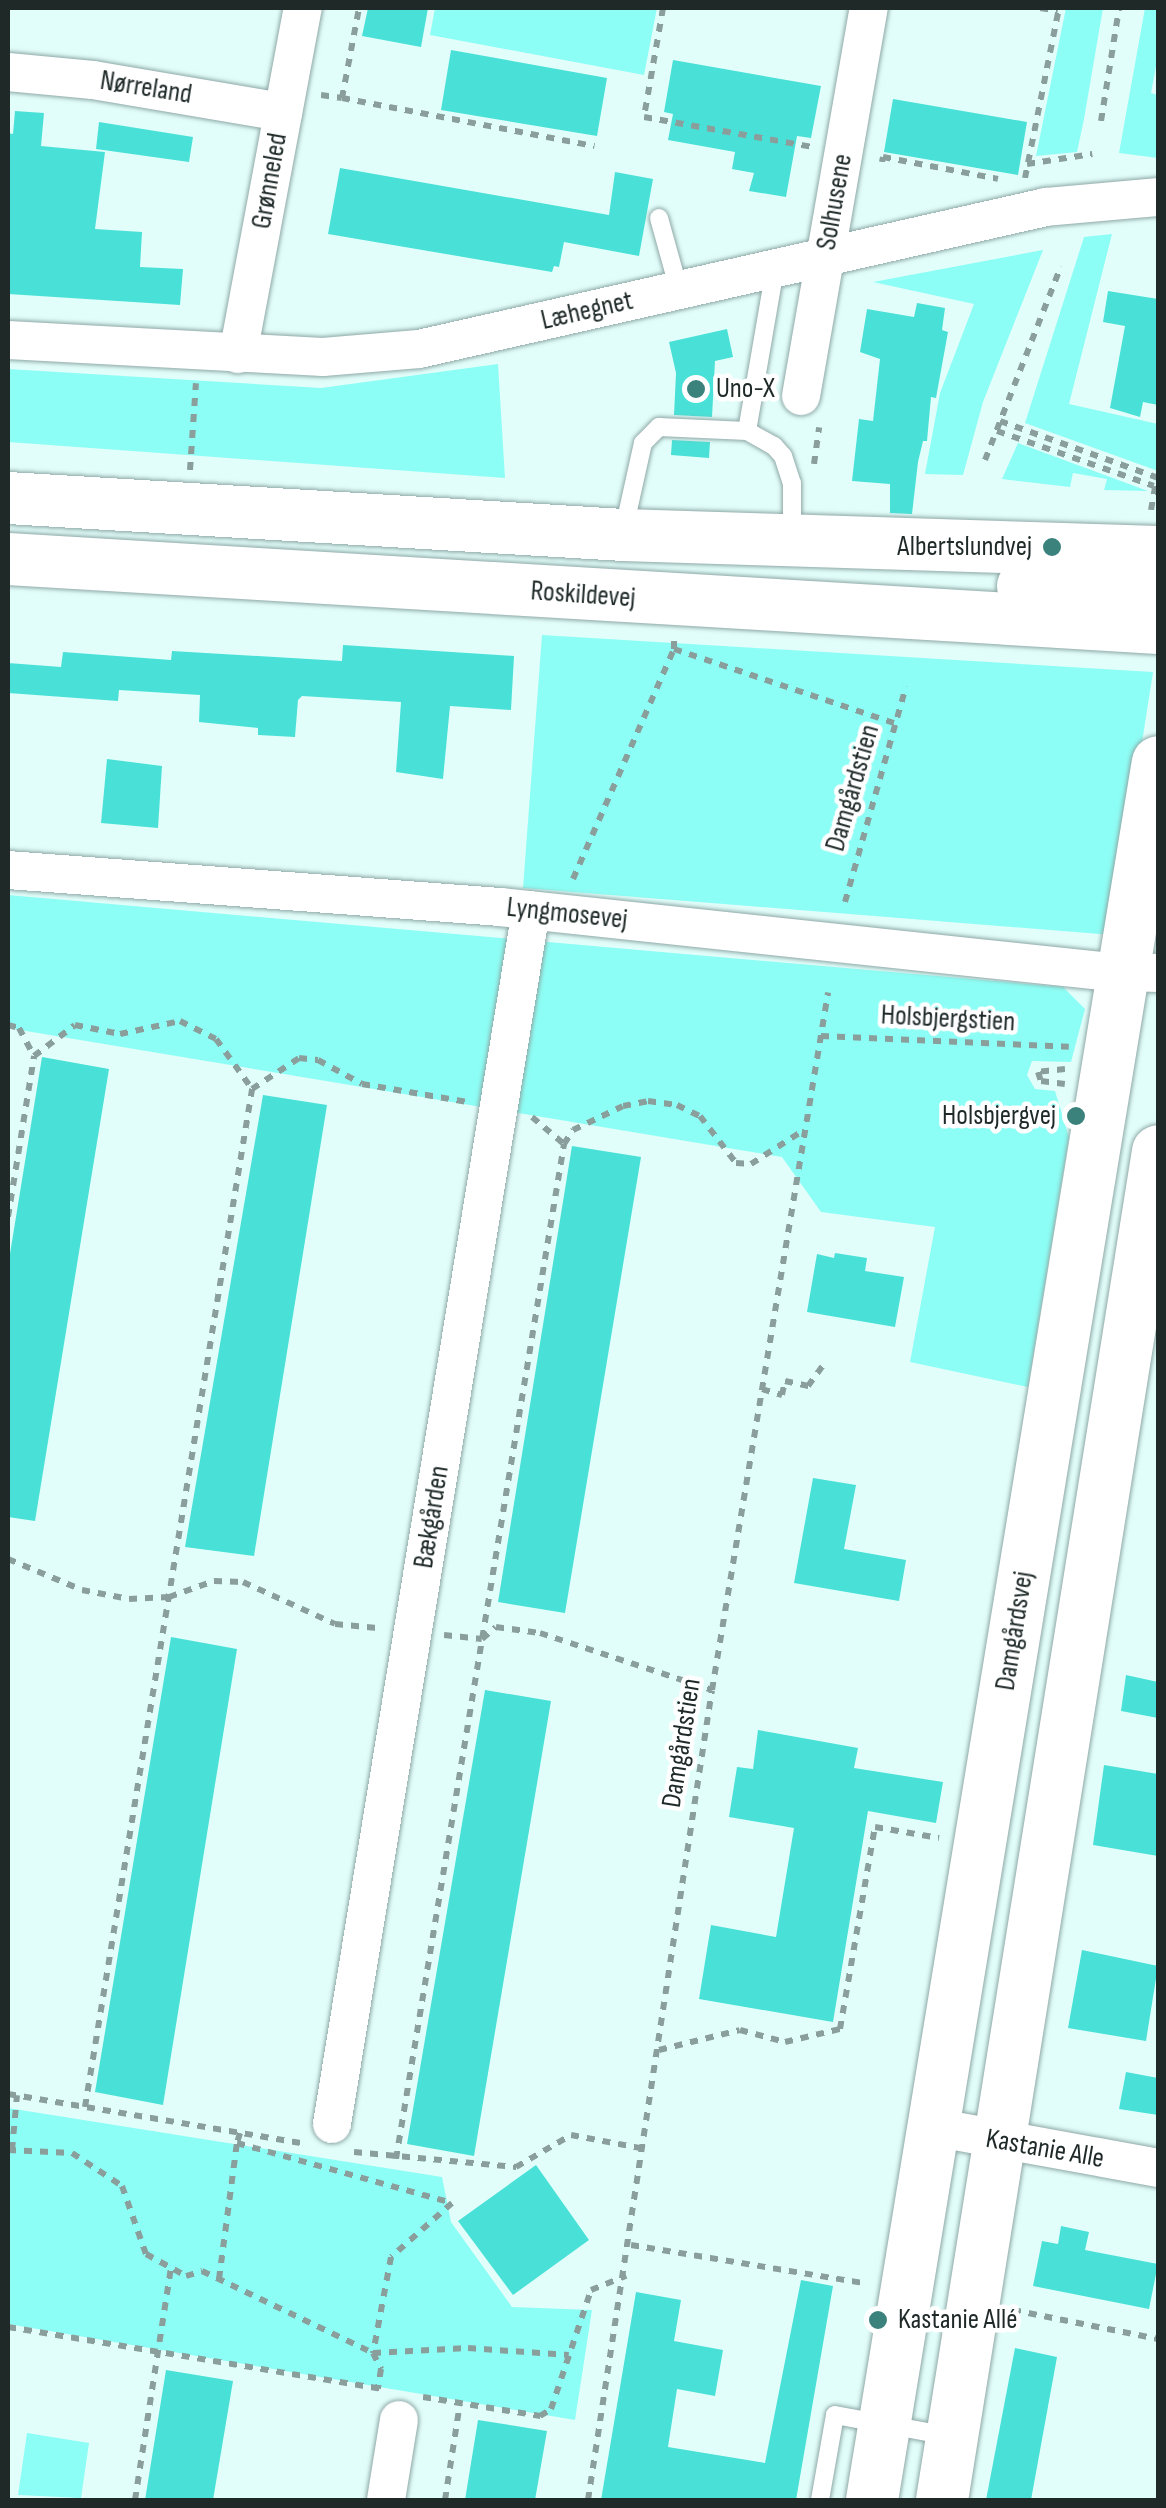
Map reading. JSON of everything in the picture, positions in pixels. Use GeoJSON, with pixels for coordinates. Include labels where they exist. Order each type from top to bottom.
{"type":"FeatureCollection","features":[{"type":"Feature","properties":{"kind":"street","name":"Grønneled"},"geometry":{"type":"LineString","coordinates":[[238,354],[303,8]]}},
{"type":"Feature","properties":{"kind":"street","name":"Solhusene"},"geometry":{"type":"LineString","coordinates":[[801,396],[869,8]]}},
{"type":"Feature","properties":{"kind":"street","name":"Nørreland"},"geometry":{"type":"LineString","coordinates":[[8,72],[285,101]]}},
{"type":"Feature","properties":{"kind":"street","name":"Læhegnet"},"geometry":{"type":"LineString","coordinates":[[8,340],[324,358],[419,349],[1046,207],[1158,197]]}},
{"type":"Feature","properties":{"kind":"street"},"geometry":{"type":"LineString","coordinates":[[8,498],[623,536],[1158,552]]}},
{"type":"Feature","properties":{"kind":"street","name":"Roskildevej"},"geometry":{"type":"LineString","coordinates":[[8,559],[675,625],[758,606],[1158,628]]}},
{"type":"Feature","properties":{"kind":"street"},"geometry":{"type":"LineString","coordinates":[[758,606],[873,582],[1158,588]]}},
{"type":"Feature","properties":{"kind":"street","name":"Damgårdsvej"},"geometry":{"type":"LineString","coordinates":[[872,2500],[910,2290],[979,1845],[1142,972],[1158,762]]}},
{"type":"Feature","properties":{"kind":"street","name":"Lyngmosevej"},"geometry":{"type":"LineString","coordinates":[[8,870],[545,911],[1142,972]]}},
{"type":"Feature","properties":{"kind":"street","name":"Bækgården"},"geometry":{"type":"LineString","coordinates":[[329,2140],[499,1108],[545,911]]}},
{"type":"Feature","properties":{"kind":"street"},"geometry":{"type":"LineString","coordinates":[[942,2500],[1003,2142],[1158,1151]]}},
{"type":"Feature","properties":{"kind":"street","name":"Kastanie Alle"},"geometry":{"type":"LineString","coordinates":[[933,2127],[1158,2168]]}},
{"type":"Feature","properties":{"kind":"street"},"geometry":{"type":"LineString","coordinates":[[386,2500],[401,2402]]}},
{"type":"Feature","properties":{"kind":"lane"},"geometry":{"type":"LineString","coordinates":[[659,218],[679,290]]}},
{"type":"Feature","properties":{"kind":"lane"},"geometry":{"type":"LineString","coordinates":[[747,431],[776,268]]}},
{"type":"Feature","properties":{"kind":"lane"},"geometry":{"type":"LineString","coordinates":[[623,536],[643,443],[660,427],[747,431],[783,456],[792,483],[792,541]]}},
{"type":"Feature","properties":{"kind":"lane"},"geometry":{"type":"LineString","coordinates":[[820,2500],[834,2415],[953,2437]]}},
{"type":"Feature","properties":{"kind":"path"},"geometry":{"type":"LineString","coordinates":[[342,98],[359,8]]}},
{"type":"Feature","properties":{"kind":"path"},"geometry":{"type":"LineString","coordinates":[[663,8],[644,117],[844,152]]}},
{"type":"Feature","properties":{"kind":"path"},"geometry":{"type":"LineString","coordinates":[[1024,184],[1058,9],[1040,8]]}},
{"type":"Feature","properties":{"kind":"path"},"geometry":{"type":"LineString","coordinates":[[1101,120],[1119,8]]}},
{"type":"Feature","properties":{"kind":"path"},"geometry":{"type":"LineString","coordinates":[[285,101],[342,98],[594,146]]}},
{"type":"Feature","properties":{"kind":"path"},"geometry":{"type":"LineString","coordinates":[[1028,164],[1092,154]]}},
{"type":"Feature","properties":{"kind":"path"},"geometry":{"type":"LineString","coordinates":[[880,172],[882,157],[1006,181]]}},
{"type":"Feature","properties":{"kind":"path"},"geometry":{"type":"LineString","coordinates":[[985,460],[1062,266]]}},
{"type":"Feature","properties":{"kind":"path"},"geometry":{"type":"LineString","coordinates":[[189,473],[199,352]]}},
{"type":"Feature","properties":{"kind":"path"},"geometry":{"type":"LineString","coordinates":[[792,483],[812,472],[820,416],[801,396]]}},
{"type":"Feature","properties":{"kind":"path"},"geometry":{"type":"LineString","coordinates":[[1000,421],[1158,478]]}},
{"type":"Feature","properties":{"kind":"path"},"geometry":{"type":"LineString","coordinates":[[996,431],[1154,486]]}},
{"type":"Feature","properties":{"kind":"path"},"geometry":{"type":"LineString","coordinates":[[545,911],[675,625],[894,723]]}},
{"type":"Feature","properties":{"kind":"path","name":"Damgårdstien"},"geometry":{"type":"LineString","coordinates":[[845,902],[906,686]]}},
{"type":"Feature","properties":{"kind":"path","name":"Damgårdstien"},"geometry":{"type":"LineString","coordinates":[[588,2500],[631,2245],[712,1690],[828,993]]}},
{"type":"Feature","properties":{"kind":"path"},"geometry":{"type":"LineString","coordinates":[[34,1056],[75,1024],[120,1034],[180,1021],[216,1040],[252,1089],[85,2107]]}},
{"type":"Feature","properties":{"kind":"path"},"geometry":{"type":"LineString","coordinates":[[8,1025],[19,1028],[34,1056],[8,1218]]}},
{"type":"Feature","properties":{"kind":"path","name":"Holsbjergstien"},"geometry":{"type":"LineString","coordinates":[[820,1036],[1074,1047]]}},
{"type":"Feature","properties":{"kind":"path"},"geometry":{"type":"LineString","coordinates":[[252,1089],[299,1058],[318,1060],[362,1084],[499,1108],[542,1121],[564,1144]]}},
{"type":"Feature","properties":{"kind":"path"},"geometry":{"type":"LineString","coordinates":[[1062,1084],[1041,1081],[1038,1072],[1070,1069]]}},
{"type":"Feature","properties":{"kind":"path"},"geometry":{"type":"LineString","coordinates":[[396,2159],[564,1144],[573,1130],[598,1114],[648,1100],[677,1105],[700,1116],[722,1151],[736,1162],[751,1164],[805,1130]]}},
{"type":"Feature","properties":{"kind":"path"},"geometry":{"type":"LineString","coordinates":[[762,1389],[782,1394],[785,1382],[808,1386],[823,1365]]}},
{"type":"Feature","properties":{"kind":"path"},"geometry":{"type":"LineString","coordinates":[[8,1559],[82,1590],[129,1599],[168,1596],[214,1582],[243,1582],[334,1624],[482,1638],[496,1627],[540,1633],[712,1690]]}},
{"type":"Feature","properties":{"kind":"path"},"geometry":{"type":"LineString","coordinates":[[659,2050],[740,2030],[785,2042],[840,2029],[875,1827],[979,1845]]}},
{"type":"Feature","properties":{"kind":"path"},"geometry":{"type":"LineString","coordinates":[[8,2094],[240,2133],[329,2140],[396,2159],[516,2167],[571,2135],[644,2149]]}},
{"type":"Feature","properties":{"kind":"path"},"geometry":{"type":"LineString","coordinates":[[17,2095],[10,2150],[72,2153],[122,2186],[146,2254],[186,2276],[202,2271],[373,2353],[468,2348],[569,2355]]}},
{"type":"Feature","properties":{"kind":"path"},"geometry":{"type":"LineString","coordinates":[[218,2279],[240,2133]]}},
{"type":"Feature","properties":{"kind":"path"},"geometry":{"type":"LineString","coordinates":[[237,2142],[452,2203],[391,2257],[373,2353],[381,2370],[378,2389]]}},
{"type":"Feature","properties":{"kind":"path"},"geometry":{"type":"LineString","coordinates":[[631,2245],[910,2290]]}},
{"type":"Feature","properties":{"kind":"path"},"geometry":{"type":"LineString","coordinates":[[134,2500],[171,2268]]}},
{"type":"Feature","properties":{"kind":"path"},"geometry":{"type":"LineString","coordinates":[[8,2327],[378,2389],[401,2402],[460,2402],[540,2416],[550,2409],[591,2290],[626,2276]]}},
{"type":"Feature","properties":{"kind":"path"},"geometry":{"type":"LineString","coordinates":[[1005,2308],[1158,2339]]}},
{"type":"Feature","properties":{"kind":"path"},"geometry":{"type":"LineString","coordinates":[[446,2500],[460,2402]]}},
{"type":"Feature","properties":{"kind":"shaded area"},"geometry":{"type":"Polygon","coordinates":[[[435,8],[657,8],[644,75],[430,35],[435,8]]]}},
{"type":"Feature","properties":{"kind":"shaded area"},"geometry":{"type":"Polygon","coordinates":[[[1066,8],[1103,8],[1084,119],[1077,152],[1036,156],[1066,8]]]}},
{"type":"Feature","properties":{"kind":"shaded area"},"geometry":{"type":"Polygon","coordinates":[[[1145,8],[1158,8],[1158,56],[1151,93],[1158,95],[1158,158],[1119,153],[1145,8]]]}},
{"type":"Feature","properties":{"kind":"shaded area"},"geometry":{"type":"Polygon","coordinates":[[[1112,234],[1069,404],[1158,424],[1158,471],[1025,423],[1084,237],[1112,234]]]}},
{"type":"Feature","properties":{"kind":"shaded area"},"geometry":{"type":"Polygon","coordinates":[[[1043,250],[983,402],[963,475],[925,474],[940,393],[974,304],[873,282],[1043,250]]]}},
{"type":"Feature","properties":{"kind":"shaded area"},"geometry":{"type":"Polygon","coordinates":[[[498,364],[505,478],[8,442],[8,369],[321,388],[498,364]]]}},
{"type":"Feature","properties":{"kind":"shaded area"},"geometry":{"type":"Polygon","coordinates":[[[1018,443],[1148,491],[1104,490],[1107,479],[1073,473],[1070,487],[1002,479],[1018,443]]]}},
{"type":"Feature","properties":{"kind":"shaded area"},"geometry":{"type":"Polygon","coordinates":[[[542,635],[1153,672],[1112,935],[523,888],[542,635]]]}},
{"type":"Feature","properties":{"kind":"shaded area"},"geometry":{"type":"Polygon","coordinates":[[[8,895],[1063,987],[1085,1009],[1071,1062],[1032,1061],[1027,1075],[1035,1089],[1055,1091],[1069,1137],[1028,1387],[910,1362],[935,1227],[821,1212],[782,1157],[8,1028],[8,895]]]}},
{"type":"Feature","properties":{"kind":"shaded area"},"geometry":{"type":"Polygon","coordinates":[[[8,2108],[442,2177],[451,2222],[512,2307],[592,2310],[575,2420],[8,2324],[8,2108]]]}},
{"type":"Feature","properties":{"kind":"shaded area"},"geometry":{"type":"Polygon","coordinates":[[[27,2433],[89,2443],[81,2498],[18,2495],[27,2433]]]}},
{"type":"Feature","properties":{"kind":"building"},"geometry":{"type":"Polygon","coordinates":[[[368,8],[428,8],[421,47],[362,36],[368,8]]]}},
{"type":"Feature","properties":{"kind":"building"},"geometry":{"type":"Polygon","coordinates":[[[451,50],[607,78],[597,136],[441,110],[451,50]]]}},
{"type":"Feature","properties":{"kind":"building"},"geometry":{"type":"Polygon","coordinates":[[[673,60],[821,86],[811,138],[797,136],[786,197],[749,191],[754,173],[732,169],[735,152],[668,140],[673,114],[664,112],[673,60]]]}},
{"type":"Feature","properties":{"kind":"building"},"geometry":{"type":"Polygon","coordinates":[[[893,99],[1027,122],[1018,175],[884,152],[893,99]]]}},
{"type":"Feature","properties":{"kind":"building"},"geometry":{"type":"Polygon","coordinates":[[[15,111],[44,113],[41,146],[105,152],[95,229],[142,232],[140,267],[183,269],[180,305],[8,294],[8,133],[13,134],[15,111]]]}},
{"type":"Feature","properties":{"kind":"building"},"geometry":{"type":"Polygon","coordinates":[[[99,122],[193,137],[189,162],[96,149],[99,122]]]}},
{"type":"Feature","properties":{"kind":"building"},"geometry":{"type":"Polygon","coordinates":[[[340,168],[609,215],[615,172],[653,179],[639,256],[564,242],[559,267],[554,266],[552,272],[328,234],[340,168]]]}},
{"type":"Feature","properties":{"kind":"building"},"geometry":{"type":"Polygon","coordinates":[[[1108,291],[1158,299],[1158,405],[1143,402],[1140,417],[1110,408],[1125,326],[1103,322],[1108,291]]]}},
{"type":"Feature","properties":{"kind":"building"},"geometry":{"type":"Polygon","coordinates":[[[917,303],[945,308],[942,330],[948,332],[936,398],[931,397],[927,441],[923,441],[918,462],[912,514],[890,513],[890,484],[852,481],[859,419],[873,421],[880,359],[860,352],[867,309],[914,317],[917,303]]]}},
{"type":"Feature","properties":{"kind":"building"},"geometry":{"type":"Polygon","coordinates":[[[727,329],[733,357],[715,361],[712,417],[674,415],[676,373],[669,342],[727,329]]]}},
{"type":"Feature","properties":{"kind":"building"},"geometry":{"type":"Polygon","coordinates":[[[672,440],[710,442],[709,458],[671,455],[672,440]]]}},
{"type":"Feature","properties":{"kind":"building"},"geometry":{"type":"Polygon","coordinates":[[[343,645],[514,656],[511,710],[450,706],[443,779],[396,772],[401,702],[302,696],[298,700],[295,737],[258,735],[258,728],[199,722],[200,695],[119,690],[118,701],[8,693],[8,663],[61,667],[63,652],[171,660],[172,651],[342,661],[343,645]]]}},
{"type":"Feature","properties":{"kind":"building"},"geometry":{"type":"Polygon","coordinates":[[[107,759],[162,766],[158,828],[101,823],[107,759]]]}},
{"type":"Feature","properties":{"kind":"building"},"geometry":{"type":"Polygon","coordinates":[[[42,1057],[109,1069],[35,1521],[8,1517],[8,1266],[42,1057]]]}},
{"type":"Feature","properties":{"kind":"building"},"geometry":{"type":"Polygon","coordinates":[[[263,1095],[327,1105],[254,1556],[185,1547],[263,1095]]]}},
{"type":"Feature","properties":{"kind":"building"},"geometry":{"type":"Polygon","coordinates":[[[572,1146],[641,1157],[565,1613],[498,1602],[572,1146]]]}},
{"type":"Feature","properties":{"kind":"building"},"geometry":{"type":"Polygon","coordinates":[[[835,1253],[867,1258],[865,1271],[904,1277],[895,1327],[807,1312],[817,1254],[834,1258],[835,1253]]]}},
{"type":"Feature","properties":{"kind":"building"},"geometry":{"type":"Polygon","coordinates":[[[813,1478],[856,1485],[844,1549],[906,1560],[899,1601],[794,1583],[813,1478]]]}},
{"type":"Feature","properties":{"kind":"building"},"geometry":{"type":"Polygon","coordinates":[[[171,1637],[237,1649],[163,2105],[95,2092],[171,1637]]]}},
{"type":"Feature","properties":{"kind":"building"},"geometry":{"type":"Polygon","coordinates":[[[1126,1675],[1158,1682],[1158,1718],[1121,1711],[1126,1675]]]}},
{"type":"Feature","properties":{"kind":"building"},"geometry":{"type":"Polygon","coordinates":[[[485,1690],[551,1701],[474,2156],[407,2144],[485,1690]]]}},
{"type":"Feature","properties":{"kind":"building"},"geometry":{"type":"Polygon","coordinates":[[[758,1730],[858,1748],[854,1768],[943,1782],[936,1823],[868,1811],[833,2022],[699,1999],[711,1925],[776,1937],[794,1828],[729,1817],[737,1767],[753,1769],[758,1730]]]}},
{"type":"Feature","properties":{"kind":"building"},"geometry":{"type":"Polygon","coordinates":[[[1104,1765],[1158,1774],[1158,1856],[1093,1845],[1104,1765]]]}},
{"type":"Feature","properties":{"kind":"building"},"geometry":{"type":"Polygon","coordinates":[[[1082,1950],[1158,1966],[1146,2041],[1068,2028],[1082,1950]]]}},
{"type":"Feature","properties":{"kind":"building"},"geometry":{"type":"Polygon","coordinates":[[[1126,2072],[1158,2078],[1158,2115],[1119,2109],[1126,2072]]]}},
{"type":"Feature","properties":{"kind":"building"},"geometry":{"type":"Polygon","coordinates":[[[536,2165],[589,2240],[513,2295],[458,2221],[536,2165]]]}},
{"type":"Feature","properties":{"kind":"building"},"geometry":{"type":"Polygon","coordinates":[[[1061,2226],[1089,2232],[1085,2250],[1158,2264],[1149,2309],[1033,2286],[1042,2241],[1058,2244],[1061,2226]]]}},
{"type":"Feature","properties":{"kind":"building"},"geometry":{"type":"Polygon","coordinates":[[[801,2280],[833,2286],[796,2500],[601,2500],[636,2292],[681,2300],[674,2341],[723,2350],[715,2396],[677,2389],[668,2447],[765,2463],[801,2280]]]}},
{"type":"Feature","properties":{"kind":"building"},"geometry":{"type":"Polygon","coordinates":[[[1015,2348],[1057,2357],[1031,2500],[986,2500],[1015,2348]]]}},
{"type":"Feature","properties":{"kind":"building"},"geometry":{"type":"Polygon","coordinates":[[[166,2370],[233,2381],[213,2500],[145,2500],[166,2370]]]}},
{"type":"Feature","properties":{"kind":"building"},"geometry":{"type":"Polygon","coordinates":[[[478,2420],[547,2431],[535,2500],[465,2500],[478,2420]]]}},
{"type":"Feature","properties":{"kind":"place","name":"Uno-X"},"geometry":{"type":"Point","coordinates":[696,389]}},
{"type":"Feature","properties":{"kind":"place","name":"Albertslundvej"},"geometry":{"type":"Point","coordinates":[1052,547]}},
{"type":"Feature","properties":{"kind":"place","name":"Holsbjergvej"},"geometry":{"type":"Point","coordinates":[1076,1116]}},
{"type":"Feature","properties":{"kind":"place","name":"Kastanie Allé"},"geometry":{"type":"Point","coordinates":[878,2320]}}]}
